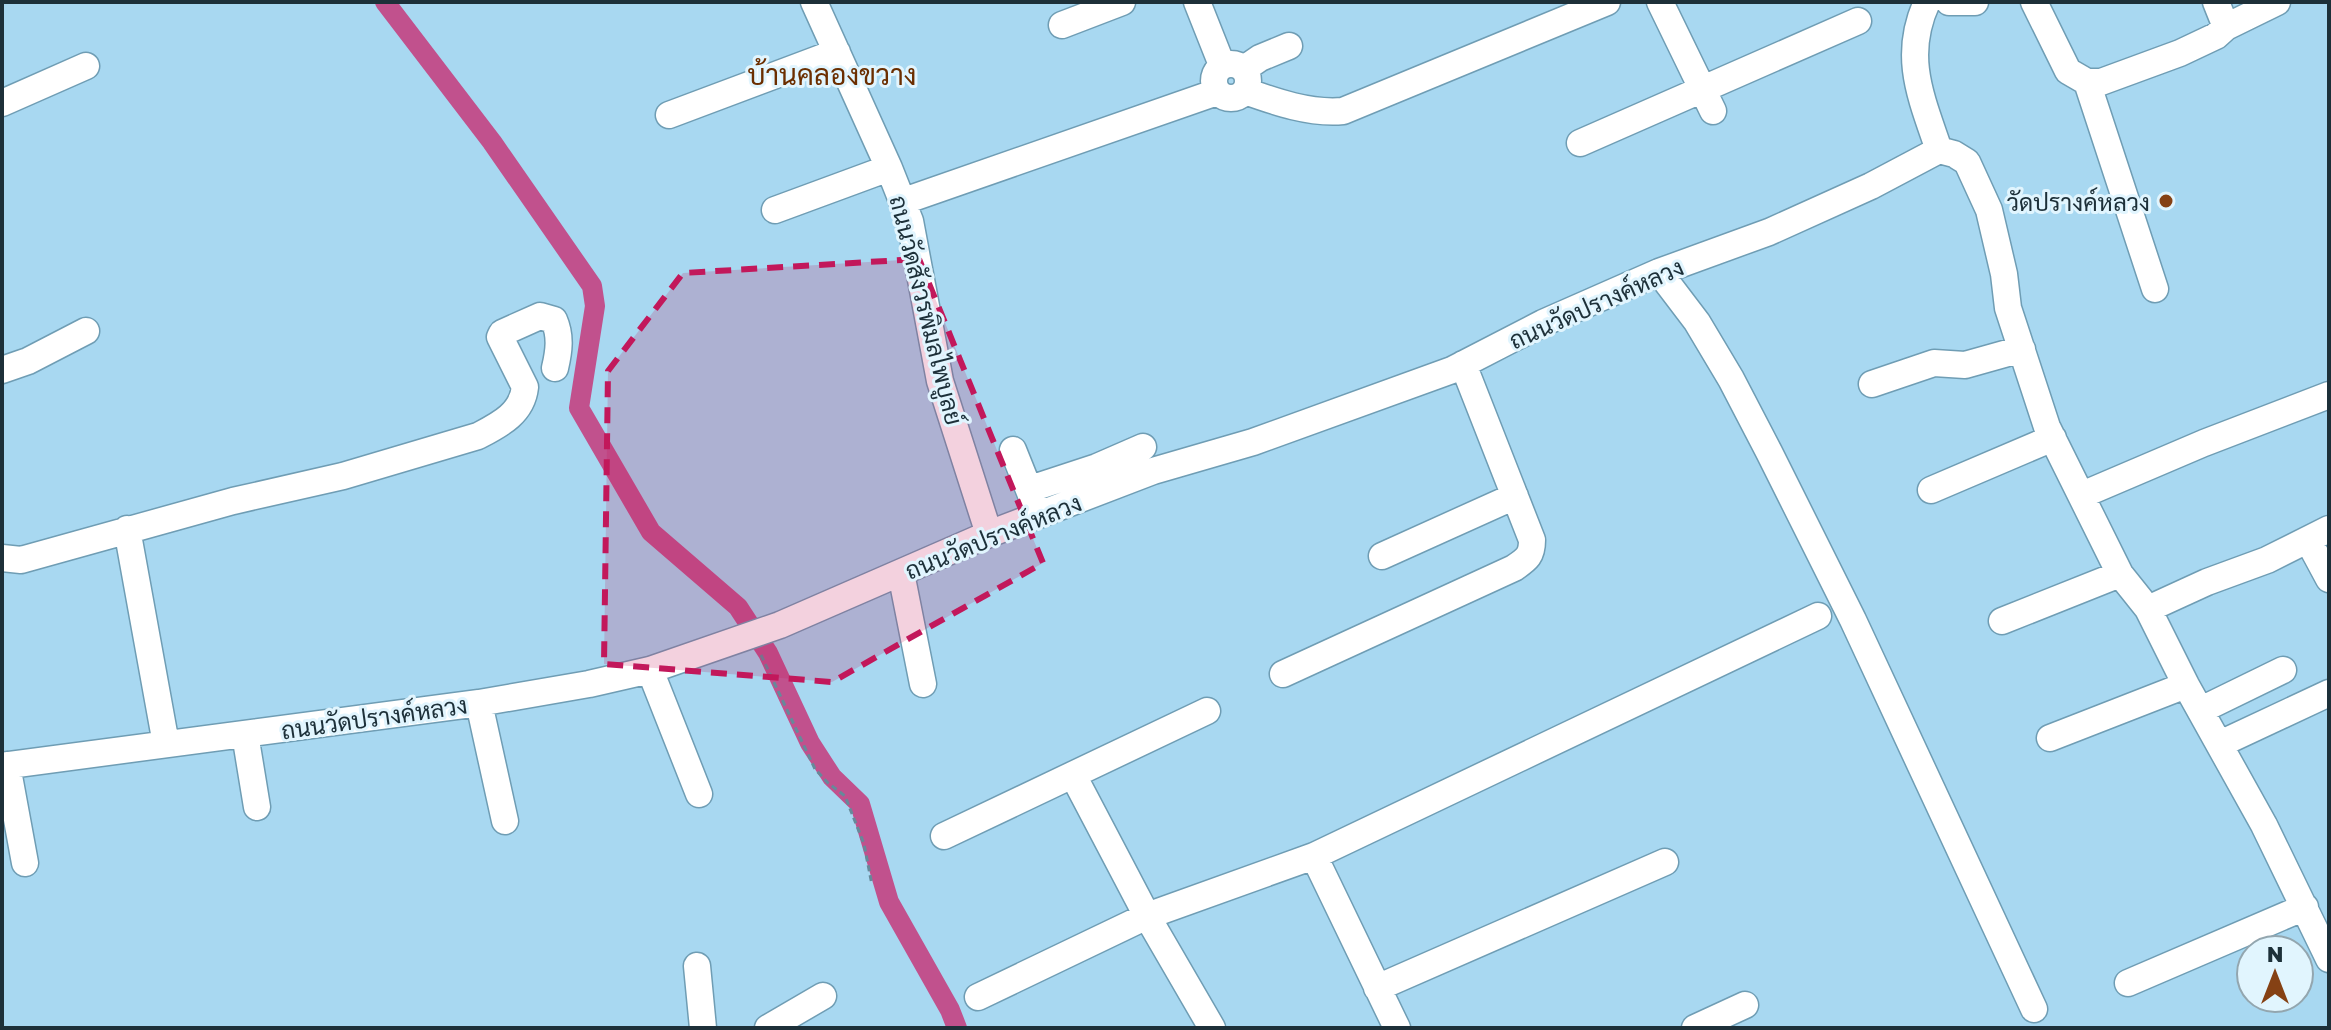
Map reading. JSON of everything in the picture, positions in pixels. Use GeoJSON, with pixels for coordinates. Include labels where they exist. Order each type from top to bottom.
{"type":"FeatureCollection","features":[{"type":"Feature","properties":{"kind":"street","name":"ถนนวัดสังวรพิมลไพบูลย์"},"geometry":{"type":"LineString","coordinates":[[814,2],[904,201],[940,381],[989,534]]}},
{"type":"Feature","properties":{"kind":"street"},"geometry":{"type":"LineString","coordinates":[[1062,25],[1122,2]]}},
{"type":"Feature","properties":{"kind":"street"},"geometry":{"type":"LineString","coordinates":[[904,201],[1217,92],[1224,97],[1239,97],[1237,75],[1197,2]]}},
{"type":"Feature","properties":{"kind":"street"},"geometry":{"type":"LineString","coordinates":[[1237,75],[1290,106],[1343,111],[1607,2]]}},
{"type":"Feature","properties":{"kind":"street"},"geometry":{"type":"LineString","coordinates":[[1660,2],[1708,101]]}},
{"type":"Feature","properties":{"kind":"street"},"geometry":{"type":"LineString","coordinates":[[1927,2],[1913,49],[1920,93],[1939,150],[1967,162],[1989,210],[2004,274],[2008,308],[2047,427],[2120,574],[2148,609],[2186,685],[2264,825],[2329,959]]}},
{"type":"Feature","properties":{"kind":"street"},"geometry":{"type":"LineString","coordinates":[[1949,2],[1975,2]]}},
{"type":"Feature","properties":{"kind":"street"},"geometry":{"type":"LineString","coordinates":[[2034,2],[2068,71],[2087,82],[2101,82],[2180,53],[2277,2]]}},
{"type":"Feature","properties":{"kind":"street"},"geometry":{"type":"LineString","coordinates":[[2216,2],[2226,27]]}},
{"type":"Feature","properties":{"kind":"street"},"geometry":{"type":"LineString","coordinates":[[1580,143],[1708,101],[1858,21]]}},
{"type":"Feature","properties":{"kind":"street"},"geometry":{"type":"LineString","coordinates":[[1237,75],[1260,58],[1289,46]]}},
{"type":"Feature","properties":{"kind":"street"},"geometry":{"type":"LineString","coordinates":[[669,115],[837,52]]}},
{"type":"Feature","properties":{"kind":"street"},"geometry":{"type":"LineString","coordinates":[[2,103],[86,66]]}},
{"type":"Feature","properties":{"kind":"street"},"geometry":{"type":"LineString","coordinates":[[2087,82],[2155,289]]}},
{"type":"Feature","properties":{"kind":"street","name":"ถนนวัดปรางค์หลวง"},"geometry":{"type":"LineString","coordinates":[[5,765],[479,703],[650,670],[780,625],[989,534],[1153,471],[1253,442],[1463,364],[1543,323],[1659,272],[1769,232],[1871,186],[1939,150]]}},
{"type":"Feature","properties":{"kind":"street"},"geometry":{"type":"LineString","coordinates":[[775,210],[889,168]]}},
{"type":"Feature","properties":{"kind":"street"},"geometry":{"type":"LineString","coordinates":[[1659,272],[1697,322],[1731,379],[1775,465],[1853,620],[2034,1009]]}},
{"type":"Feature","properties":{"kind":"street"},"geometry":{"type":"LineString","coordinates":[[2,558],[21,560],[233,501],[343,476],[478,436],[515,412],[524,396],[525,387],[500,337],[502,333],[540,316],[554,320],[557,326],[559,350],[555,368]]}},
{"type":"Feature","properties":{"kind":"street"},"geometry":{"type":"LineString","coordinates":[[2,370],[28,361],[86,331]]}},
{"type":"Feature","properties":{"kind":"street"},"geometry":{"type":"LineString","coordinates":[[1872,384],[1934,363],[1965,365],[2022,349]]}},
{"type":"Feature","properties":{"kind":"street"},"geometry":{"type":"LineString","coordinates":[[1283,674],[1514,568],[1532,553],[1532,540],[1463,364]]}},
{"type":"Feature","properties":{"kind":"street"},"geometry":{"type":"LineString","coordinates":[[2082,495],[2204,443],[2329,395]]}},
{"type":"Feature","properties":{"kind":"street"},"geometry":{"type":"LineString","coordinates":[[1931,490],[2053,438]]}},
{"type":"Feature","properties":{"kind":"street"},"geometry":{"type":"LineString","coordinates":[[1030,489],[1097,467],[1143,447]]}},
{"type":"Feature","properties":{"kind":"street"},"geometry":{"type":"LineString","coordinates":[[1013,450],[1039,516]]}},
{"type":"Feature","properties":{"kind":"street"},"geometry":{"type":"LineString","coordinates":[[1382,556],[1515,496]]}},
{"type":"Feature","properties":{"kind":"street"},"geometry":{"type":"LineString","coordinates":[[127,529],[166,744]]}},
{"type":"Feature","properties":{"kind":"street"},"geometry":{"type":"LineString","coordinates":[[2148,609],[2207,582],[2267,560],[2319,534],[2329,579]]}},
{"type":"Feature","properties":{"kind":"street"},"geometry":{"type":"LineString","coordinates":[[901,573],[923,684]]}},
{"type":"Feature","properties":{"kind":"street"},"geometry":{"type":"LineString","coordinates":[[2002,621],[2120,574]]}},
{"type":"Feature","properties":{"kind":"street"},"geometry":{"type":"LineString","coordinates":[[978,997],[1147,916],[1314,856],[1818,616]]}},
{"type":"Feature","properties":{"kind":"street"},"geometry":{"type":"LineString","coordinates":[[650,670],[699,794]]}},
{"type":"Feature","properties":{"kind":"street"},"geometry":{"type":"LineString","coordinates":[[2201,710],[2283,670]]}},
{"type":"Feature","properties":{"kind":"street"},"geometry":{"type":"LineString","coordinates":[[2050,738],[2186,685]]}},
{"type":"Feature","properties":{"kind":"street"},"geometry":{"type":"LineString","coordinates":[[2220,744],[2329,693]]}},
{"type":"Feature","properties":{"kind":"street"},"geometry":{"type":"LineString","coordinates":[[479,703],[505,821]]}},
{"type":"Feature","properties":{"kind":"street"},"geometry":{"type":"LineString","coordinates":[[944,836],[1207,711]]}},
{"type":"Feature","properties":{"kind":"street"},"geometry":{"type":"LineString","coordinates":[[245,734],[257,807]]}},
{"type":"Feature","properties":{"kind":"street"},"geometry":{"type":"LineString","coordinates":[[5,765],[25,863]]}},
{"type":"Feature","properties":{"kind":"street"},"geometry":{"type":"LineString","coordinates":[[1073,775],[1147,916],[1212,1028]]}},
{"type":"Feature","properties":{"kind":"street"},"geometry":{"type":"LineString","coordinates":[[1314,856],[1397,1028]]}},
{"type":"Feature","properties":{"kind":"street"},"geometry":{"type":"LineString","coordinates":[[1377,988],[1665,862]]}},
{"type":"Feature","properties":{"kind":"street"},"geometry":{"type":"LineString","coordinates":[[2128,983],[2305,907]]}},
{"type":"Feature","properties":{"kind":"street"},"geometry":{"type":"LineString","coordinates":[[697,966],[703,1028]]}},
{"type":"Feature","properties":{"kind":"street"},"geometry":{"type":"LineString","coordinates":[[768,1028],[823,996]]}},
{"type":"Feature","properties":{"kind":"street"},"geometry":{"type":"LineString","coordinates":[[1695,1028],[1745,1005]]}},
{"type":"Feature","properties":{"kind":"path"},"geometry":{"type":"LineString","coordinates":[[746,638],[747,650],[756,645],[815,769],[845,796],[864,844],[872,885]]}},
{"type":"Feature","properties":{"kind":"highlighted area"},"geometry":{"type":"Polygon","coordinates":[[[919,259],[1043,563],[832,682],[604,664],[608,371],[683,273],[919,259]]]}},
{"type":"Feature","properties":{"kind":"waterway"},"geometry":{"type":"LineString","coordinates":[[385,2],[492,142],[592,286],[595,306],[579,408],[651,532],[738,607],[768,653],[810,743],[832,777],[860,804],[889,902],[957,1028]]}},
{"type":"Feature","properties":{"kind":"place","name":"วัดปรางค์หลวง"},"geometry":{"type":"Point","coordinates":[2166,201]}},
{"type":"Feature","properties":{"kind":"district","name":"บ้านคลองขวาง"},"geometry":{"type":"Point","coordinates":[832,74]}}]}
